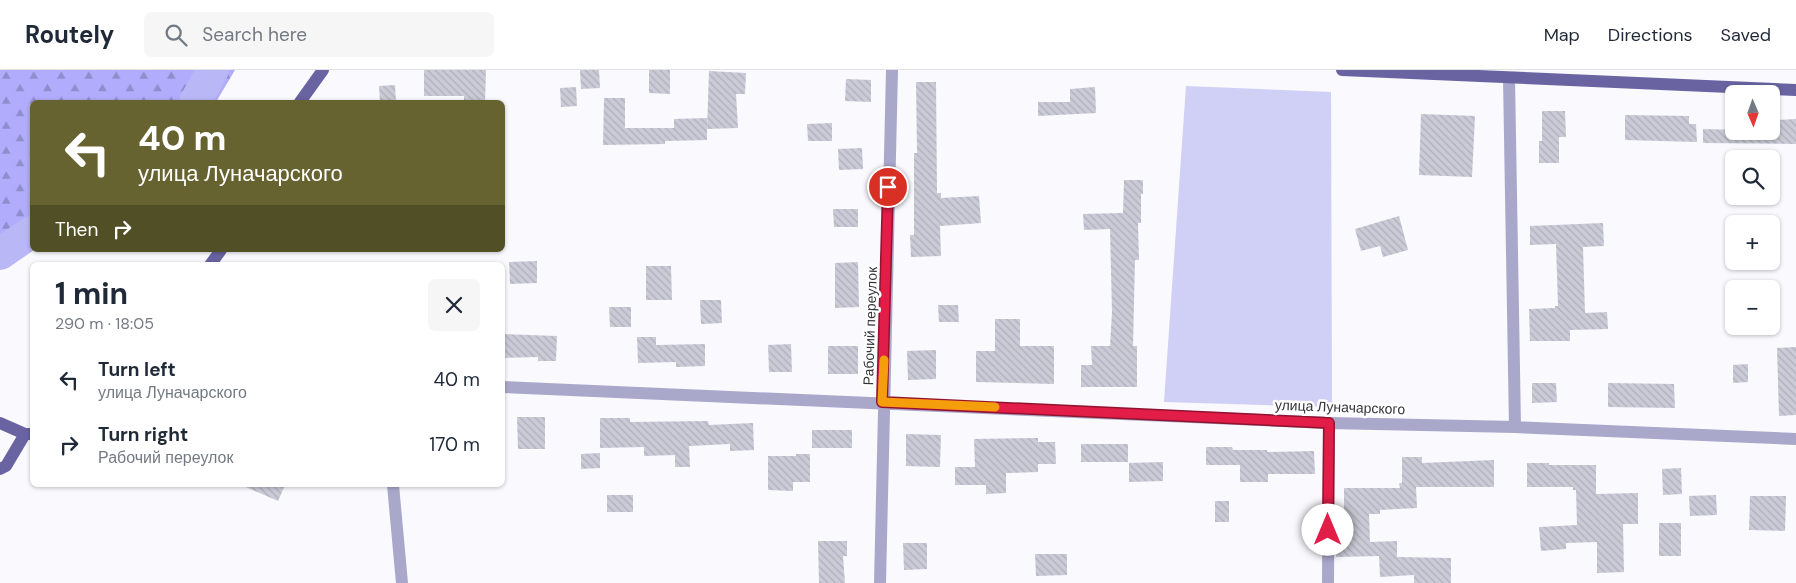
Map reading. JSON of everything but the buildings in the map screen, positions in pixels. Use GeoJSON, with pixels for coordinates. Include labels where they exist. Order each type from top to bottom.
{"type":"FeatureCollection","features":[{"type":"Feature","properties":{"kind":"main road"},"geometry":{"type":"LineString","coordinates":[[301,100],[323,70]]}},
{"type":"Feature","properties":{"kind":"main road"},"geometry":{"type":"LineString","coordinates":[[1342,70],[1796,90]]}},
{"type":"Feature","properties":{"kind":"main road"},"geometry":{"type":"LineString","coordinates":[[0,423],[29,434],[6,466],[0,469]]}},
{"type":"Feature","properties":{"kind":"street","name":"Рабочий переулок"},"geometry":{"type":"LineString","coordinates":[[880,583],[882,402],[892,70]]}},
{"type":"Feature","properties":{"kind":"street"},"geometry":{"type":"LineString","coordinates":[[1509,78],[1514,427]]}},
{"type":"Feature","properties":{"kind":"street","name":"улица Луначарского"},"geometry":{"type":"LineString","coordinates":[[505,386],[1329,423],[1514,427],[1796,439]]}},
{"type":"Feature","properties":{"kind":"street"},"geometry":{"type":"LineString","coordinates":[[1328,583],[1329,423]]}},
{"type":"Feature","properties":{"kind":"street"},"geometry":{"type":"LineString","coordinates":[[393,487],[402,583]]}},
{"type":"Feature","properties":{"kind":"shaded area"},"geometry":{"type":"Polygon","coordinates":[[[1186,86],[1331,92],[1332,407],[1164,402],[1186,86]]]}},
{"type":"Feature","properties":{"kind":"green space"},"geometry":{"type":"Polygon","coordinates":[[[0,70],[235,70],[217,100],[30,100],[30,242],[0,263],[0,70]]]}},
{"type":"Feature","properties":{"kind":"waterway"},"geometry":{"type":"LineString","coordinates":[[196,100],[213,70]]}},
{"type":"Feature","properties":{"kind":"waterway"},"geometry":{"type":"LineString","coordinates":[[0,254],[30,233]]}},
{"type":"Feature","properties":{"kind":"slow traffic"},"geometry":{"type":"LineString","coordinates":[[884,360],[882,402],[995,407]]}},
{"type":"Feature","properties":{"kind":"route"},"geometry":{"type":"LineString","coordinates":[[888,187],[882,402],[1329,423],[1328,530]]}}]}
